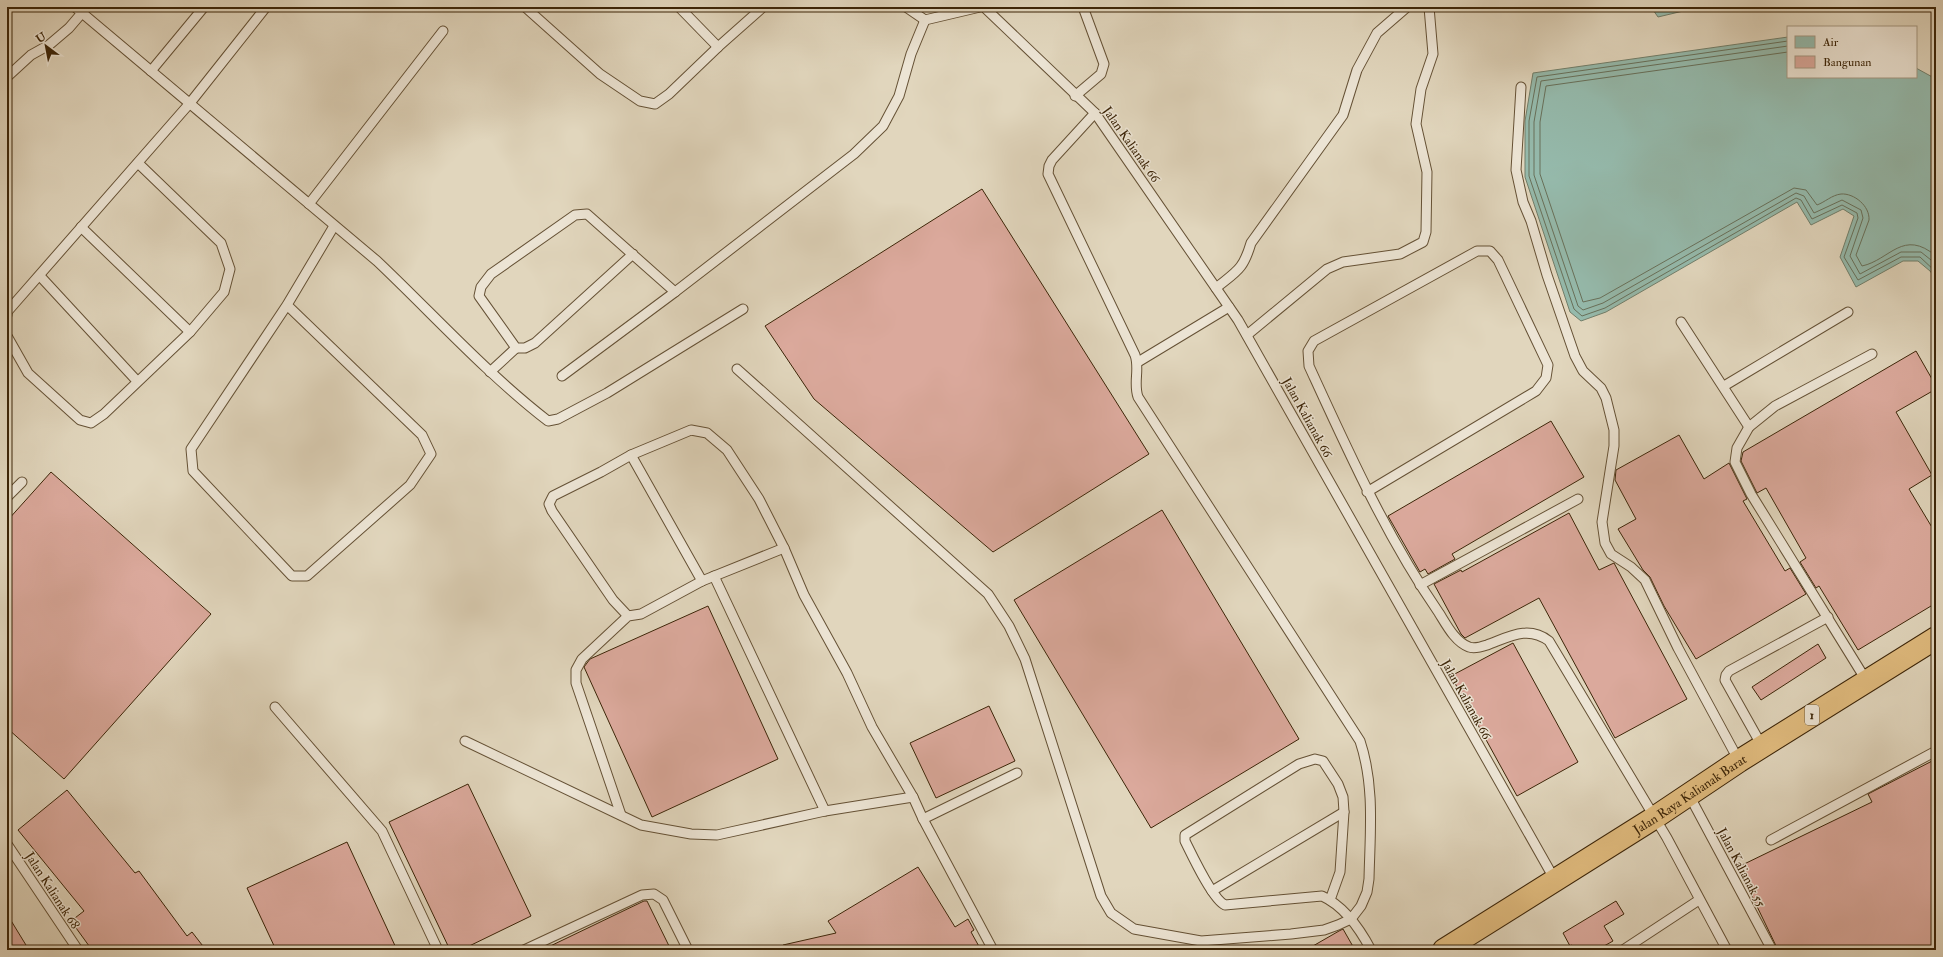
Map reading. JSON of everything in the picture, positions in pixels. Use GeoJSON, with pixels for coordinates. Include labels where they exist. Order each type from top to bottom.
{"type":"FeatureCollection","features":[{"type":"Feature","properties":{"kind":"highway","name":"Jalan Raya Kalianak Barat"},"geometry":{"type":"LineString","coordinates":[[1444,950],[1654,818],[1738,761],[1866,680],[1936,638]]}},
{"type":"Feature","properties":{"kind":"lane"},"geometry":{"type":"LineString","coordinates":[[151,71],[204,7]]}},
{"type":"Feature","properties":{"kind":"lane"},"geometry":{"type":"LineString","coordinates":[[7,315],[7,312],[190,104],[266,7]]}},
{"type":"Feature","properties":{"kind":"lane"},"geometry":{"type":"LineString","coordinates":[[525,7],[600,74],[640,101],[655,104],[669,94],[718,46],[763,7]]}},
{"type":"Feature","properties":{"kind":"lane"},"geometry":{"type":"LineString","coordinates":[[679,7],[718,46]]}},
{"type":"Feature","properties":{"kind":"lane"},"geometry":{"type":"LineString","coordinates":[[906,7],[925,20],[980,7]]}},
{"type":"Feature","properties":{"kind":"lane","name":"Jalan Kalianak 66"},"geometry":{"type":"LineString","coordinates":[[984,7],[1075,96],[1095,113],[1229,306],[1555,880]]}},
{"type":"Feature","properties":{"kind":"lane"},"geometry":{"type":"LineString","coordinates":[[1075,96],[1101,74],[1104,64],[1083,7]]}},
{"type":"Feature","properties":{"kind":"lane"},"geometry":{"type":"LineString","coordinates":[[1216,288],[1241,269],[1246,259],[1250,243],[1343,115],[1357,70],[1376,33],[1407,7]]}},
{"type":"Feature","properties":{"kind":"lane"},"geometry":{"type":"LineString","coordinates":[[1246,335],[1327,269],[1343,262],[1400,254],[1423,242],[1426,232],[1427,172],[1416,124],[1421,90],[1433,54],[1429,7]]}},
{"type":"Feature","properties":{"kind":"lane"},"geometry":{"type":"LineString","coordinates":[[7,77],[31,54],[49,45],[69,28],[81,9],[151,71],[377,261],[490,372],[517,397],[548,421],[558,419],[607,393],[743,309]]}},
{"type":"Feature","properties":{"kind":"lane"},"geometry":{"type":"LineString","coordinates":[[562,376],[675,292],[742,238],[854,154],[883,126],[899,96],[911,54],[925,20]]}},
{"type":"Feature","properties":{"kind":"lane"},"geometry":{"type":"LineString","coordinates":[[309,204],[443,30]]}},
{"type":"Feature","properties":{"kind":"lane"},"geometry":{"type":"LineString","coordinates":[[1520,87],[1516,170],[1523,202],[1531,221],[1547,275],[1575,356],[1583,371],[1601,388],[1604,393],[1614,430],[1614,446],[1602,522],[1605,543],[1611,554],[1630,567],[1645,580],[1678,648],[1738,761]]}},
{"type":"Feature","properties":{"kind":"lane"},"geometry":{"type":"LineString","coordinates":[[737,370],[988,594],[1009,626],[1025,659],[1101,896],[1111,913],[1134,930],[1201,941],[1324,930],[1351,919],[1361,906],[1367,892],[1369,879],[1370,790],[1366,759],[1360,741],[1138,397],[1135,384],[1138,362],[1048,174],[1049,166],[1052,160],[1095,113]]}},
{"type":"Feature","properties":{"kind":"lane"},"geometry":{"type":"LineString","coordinates":[[7,336],[28,373],[80,420],[91,423],[104,414],[190,332],[224,292],[230,269],[221,243],[138,163]]}},
{"type":"Feature","properties":{"kind":"lane"},"geometry":{"type":"LineString","coordinates":[[516,348],[479,296],[481,287],[491,274],[575,216],[587,214],[675,292]]}},
{"type":"Feature","properties":{"kind":"lane"},"geometry":{"type":"LineString","coordinates":[[287,305],[422,435],[431,454],[410,485],[307,576],[292,576],[193,471],[191,449],[287,305],[334,226]]}},
{"type":"Feature","properties":{"kind":"lane"},"geometry":{"type":"LineString","coordinates":[[82,227],[190,332]]}},
{"type":"Feature","properties":{"kind":"lane"},"geometry":{"type":"LineString","coordinates":[[1367,492],[1536,391],[1546,378],[1548,365],[1498,260],[1490,251],[1477,251],[1314,341],[1310,345],[1308,351],[1309,366],[1367,492],[1420,585],[1454,636],[1469,647],[1479,648],[1525,632],[1540,634],[1549,641],[1667,838],[1727,950]]}},
{"type":"Feature","properties":{"kind":"lane"},"geometry":{"type":"LineString","coordinates":[[490,372],[516,348],[525,348],[535,343],[632,254]]}},
{"type":"Feature","properties":{"kind":"lane"},"geometry":{"type":"LineString","coordinates":[[40,276],[137,381]]}},
{"type":"Feature","properties":{"kind":"lane"},"geometry":{"type":"LineString","coordinates":[[1138,362],[1229,306]]}},
{"type":"Feature","properties":{"kind":"lane"},"geometry":{"type":"LineString","coordinates":[[1724,386],[1848,312]]}},
{"type":"Feature","properties":{"kind":"lane"},"geometry":{"type":"LineString","coordinates":[[1681,322],[1724,386],[1749,427]]}},
{"type":"Feature","properties":{"kind":"lane"},"geometry":{"type":"LineString","coordinates":[[1866,680],[1751,494],[1735,462],[1737,448],[1749,427],[1775,406],[1872,354]]}},
{"type":"Feature","properties":{"kind":"lane"},"geometry":{"type":"LineString","coordinates":[[628,616],[613,600],[552,511],[549,504],[553,496],[631,455],[692,430],[707,433],[727,450],[759,499],[784,548],[804,595],[847,673],[872,727],[913,797],[923,819],[993,950]]}},
{"type":"Feature","properties":{"kind":"lane"},"geometry":{"type":"LineString","coordinates":[[631,455],[702,581]]}},
{"type":"Feature","properties":{"kind":"lane"},"geometry":{"type":"LineString","coordinates":[[7,497],[22,482]]}},
{"type":"Feature","properties":{"kind":"lane"},"geometry":{"type":"LineString","coordinates":[[1420,585],[1578,499]]}},
{"type":"Feature","properties":{"kind":"lane"},"geometry":{"type":"LineString","coordinates":[[621,816],[576,684],[576,670],[582,659],[628,616],[641,614],[702,581],[784,548]]}},
{"type":"Feature","properties":{"kind":"lane"},"geometry":{"type":"LineString","coordinates":[[714,576],[826,811]]}},
{"type":"Feature","properties":{"kind":"lane"},"geometry":{"type":"LineString","coordinates":[[1762,746],[1725,680],[1726,675],[1729,671],[1828,618]]}},
{"type":"Feature","properties":{"kind":"lane"},"geometry":{"type":"LineString","coordinates":[[275,707],[382,831],[438,950]]}},
{"type":"Feature","properties":{"kind":"lane"},"geometry":{"type":"LineString","coordinates":[[465,741],[641,825],[666,831],[717,835],[826,811],[913,797]]}},
{"type":"Feature","properties":{"kind":"lane"},"geometry":{"type":"LineString","coordinates":[[1771,840],[1936,752]]}},
{"type":"Feature","properties":{"kind":"lane"},"geometry":{"type":"LineString","coordinates":[[1330,900],[1340,872],[1344,812],[1343,797],[1338,784],[1323,761],[1315,759],[1299,764],[1184,835],[1185,841],[1212,891],[1220,902],[1225,905],[1322,896],[1330,900],[1351,919],[1371,950]]}},
{"type":"Feature","properties":{"kind":"lane"},"geometry":{"type":"LineString","coordinates":[[923,819],[1017,773]]}},
{"type":"Feature","properties":{"kind":"lane","name":"Jalan Kalianak 55"},"geometry":{"type":"LineString","coordinates":[[1689,795],[1772,950]]}},
{"type":"Feature","properties":{"kind":"lane"},"geometry":{"type":"LineString","coordinates":[[1212,891],[1344,812]]}},
{"type":"Feature","properties":{"kind":"lane","name":"Jalan Kalianak 68"},"geometry":{"type":"LineString","coordinates":[[7,844],[78,950]]}},
{"type":"Feature","properties":{"kind":"lane"},"geometry":{"type":"LineString","coordinates":[[524,950],[642,895],[654,894],[663,900],[688,950]]}},
{"type":"Feature","properties":{"kind":"lane"},"geometry":{"type":"LineString","coordinates":[[1623,950],[1699,900]]}},
{"type":"Feature","properties":{"kind":"water"},"geometry":{"type":"Polygon","coordinates":[[[1651,7],[1700,7],[1658,17],[1651,7]]]}},
{"type":"Feature","properties":{"kind":"water"},"geometry":{"type":"Polygon","coordinates":[[[1787,37],[1787,78],[1917,78],[1917,69],[1936,79],[1936,279],[1930,271],[1918,261],[1903,261],[1856,287],[1840,257],[1854,216],[1843,209],[1811,225],[1797,202],[1606,312],[1581,321],[1570,312],[1525,177],[1525,121],[1533,73],[1787,37]]]}},
{"type":"Feature","properties":{"kind":"building"},"geometry":{"type":"Polygon","coordinates":[[[982,189],[1149,454],[993,552],[814,399],[765,326],[982,189]]]}},
{"type":"Feature","properties":{"kind":"building"},"geometry":{"type":"Polygon","coordinates":[[[1916,351],[1936,386],[1936,389],[1896,412],[1932,475],[1909,489],[1936,534],[1936,603],[1858,650],[1819,586],[1816,588],[1800,562],[1806,558],[1766,488],[1757,493],[1741,461],[1743,452],[1916,351]]]}},
{"type":"Feature","properties":{"kind":"building"},"geometry":{"type":"Polygon","coordinates":[[[1551,421],[1584,477],[1452,554],[1455,559],[1428,574],[1425,569],[1420,572],[1388,516],[1551,421]]]}},
{"type":"Feature","properties":{"kind":"building"},"geometry":{"type":"Polygon","coordinates":[[[1679,435],[1704,479],[1729,463],[1747,499],[1743,501],[1785,571],[1790,568],[1806,594],[1696,659],[1664,606],[1650,577],[1643,570],[1618,529],[1636,519],[1615,480],[1616,470],[1679,435]]]}},
{"type":"Feature","properties":{"kind":"building"},"geometry":{"type":"Polygon","coordinates":[[[51,472],[211,614],[64,779],[7,728],[7,521],[51,472]]]}},
{"type":"Feature","properties":{"kind":"building"},"geometry":{"type":"Polygon","coordinates":[[[1162,510],[1299,739],[1151,828],[1014,600],[1162,510]]]}},
{"type":"Feature","properties":{"kind":"building"},"geometry":{"type":"Polygon","coordinates":[[[1569,513],[1599,570],[1614,563],[1687,699],[1615,738],[1539,598],[1465,638],[1461,634],[1434,584],[1461,570],[1462,572],[1569,513]]]}},
{"type":"Feature","properties":{"kind":"building"},"geometry":{"type":"Polygon","coordinates":[[[708,606],[778,759],[652,817],[584,667],[590,659],[708,606]]]}},
{"type":"Feature","properties":{"kind":"building"},"geometry":{"type":"Polygon","coordinates":[[[1513,643],[1578,762],[1517,796],[1451,676],[1513,643]]]}},
{"type":"Feature","properties":{"kind":"building"},"geometry":{"type":"Polygon","coordinates":[[[1818,644],[1826,658],[1761,700],[1752,687],[1818,644]]]}},
{"type":"Feature","properties":{"kind":"building"},"geometry":{"type":"Polygon","coordinates":[[[989,706],[1015,761],[936,798],[910,743],[989,706]]]}},
{"type":"Feature","properties":{"kind":"building"},"geometry":{"type":"Polygon","coordinates":[[[1936,759],[1936,945],[1925,950],[1778,950],[1738,867],[1872,802],[1868,794],[1936,759]]]}},
{"type":"Feature","properties":{"kind":"building"},"geometry":{"type":"Polygon","coordinates":[[[468,784],[531,916],[461,950],[450,950],[389,822],[468,784]]]}},
{"type":"Feature","properties":{"kind":"building"},"geometry":{"type":"Polygon","coordinates":[[[67,790],[135,873],[139,871],[187,936],[192,932],[206,950],[92,950],[71,921],[84,911],[18,830],[67,790]]]}},
{"type":"Feature","properties":{"kind":"building"},"geometry":{"type":"Polygon","coordinates":[[[347,842],[397,950],[276,950],[247,888],[347,842]]]}},
{"type":"Feature","properties":{"kind":"building"},"geometry":{"type":"Polygon","coordinates":[[[918,867],[955,927],[968,919],[974,930],[971,932],[981,950],[784,950],[783,945],[836,933],[828,921],[918,867]]]}},
{"type":"Feature","properties":{"kind":"building"},"geometry":{"type":"Polygon","coordinates":[[[644,901],[647,901],[671,950],[542,950],[644,901]]]}},
{"type":"Feature","properties":{"kind":"building"},"geometry":{"type":"Polygon","coordinates":[[[1616,901],[1624,914],[1604,926],[1613,941],[1597,950],[1575,950],[1572,945],[1570,946],[1563,933],[1616,901]]]}},
{"type":"Feature","properties":{"kind":"building"},"geometry":{"type":"Polygon","coordinates":[[[7,914],[29,950],[7,950],[7,914]]]}},
{"type":"Feature","properties":{"kind":"building"},"geometry":{"type":"Polygon","coordinates":[[[1343,929],[1355,950],[1306,950],[1339,931],[1343,929]]]}}]}
